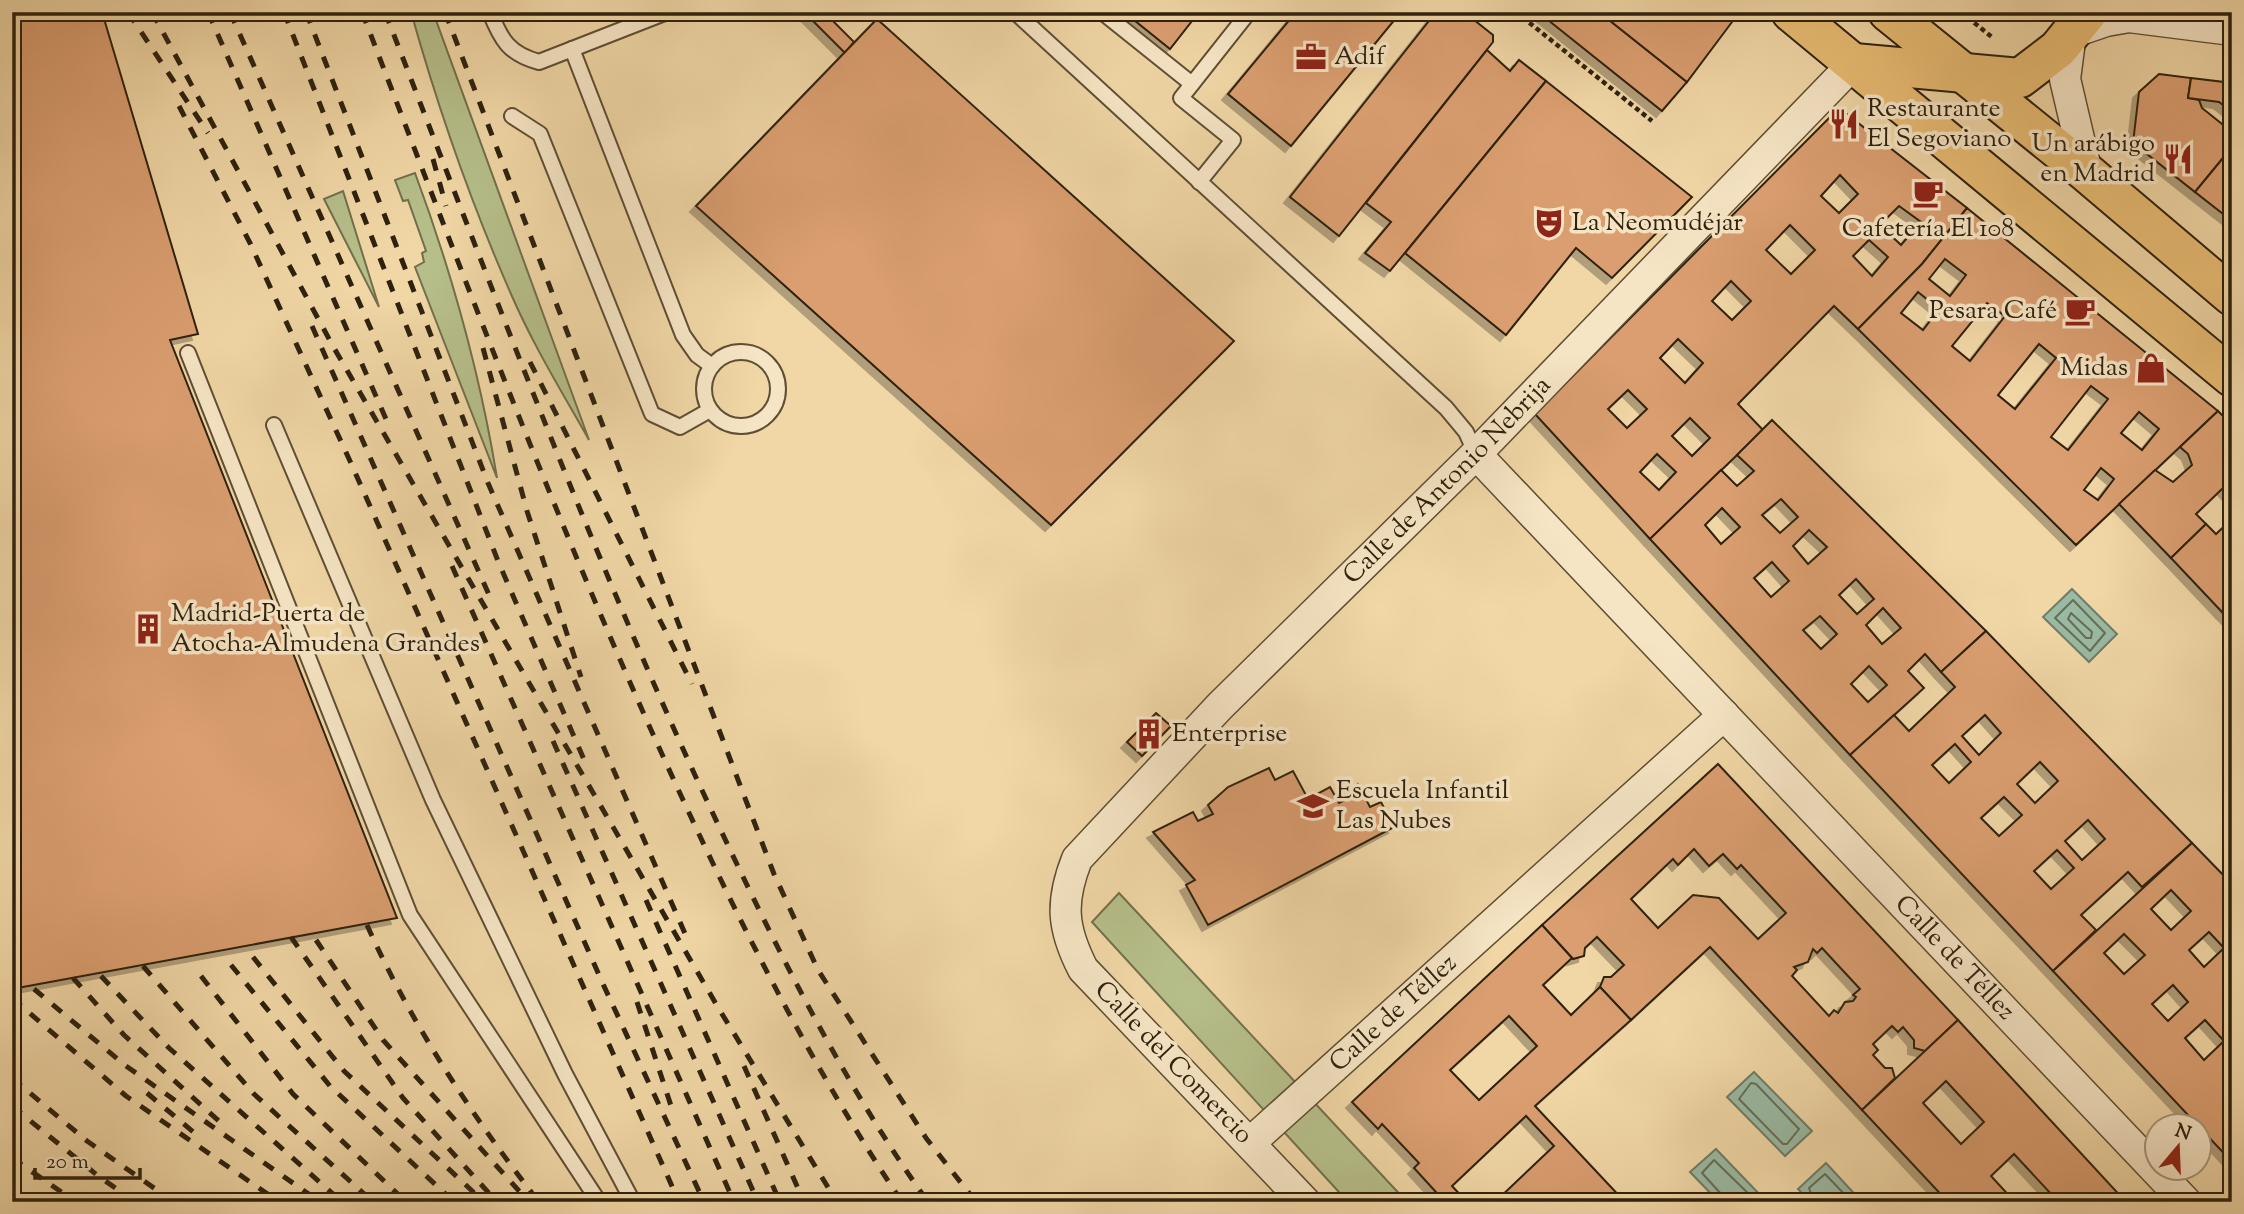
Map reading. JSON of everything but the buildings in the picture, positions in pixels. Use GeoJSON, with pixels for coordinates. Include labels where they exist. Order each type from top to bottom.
{"type":"FeatureCollection","features":[{"type":"Feature","properties":{"kind":"main road"},"geometry":{"type":"LineString","coordinates":[[1791,12],[2232,377]]}},
{"type":"Feature","properties":{"kind":"main road"},"geometry":{"type":"LineString","coordinates":[[1888,12],[2087,173],[2232,296]]}},
{"type":"Feature","properties":{"kind":"main road"},"geometry":{"type":"LineString","coordinates":[[1854,63],[2020,78],[2058,49],[2080,23]]}},
{"type":"Feature","properties":{"kind":"street"},"geometry":{"type":"LineString","coordinates":[[2087,173],[2065,79],[2080,23],[2129,17],[2232,30]]}},
{"type":"Feature","properties":{"kind":"street","name":"Calle de Antonio Nebrija"},"geometry":{"type":"LineString","coordinates":[[1064,911],[1067,883],[1077,859],[1093,839],[1220,706],[1476,454],[1854,63]]}},
{"type":"Feature","properties":{"kind":"street","name":"Calle de Téllez"},"geometry":{"type":"LineString","coordinates":[[1476,454],[2186,1202]]}},
{"type":"Feature","properties":{"kind":"street","name":"Calle de Téllez"},"geometry":{"type":"LineString","coordinates":[[1251,1142],[1724,715]]}},
{"type":"Feature","properties":{"kind":"street","name":"Calle del Comercio"},"geometry":{"type":"LineString","coordinates":[[1064,911],[1069,942],[1083,969],[1306,1202]]}},
{"type":"Feature","properties":{"kind":"lane"},"geometry":{"type":"LineString","coordinates":[[490,12],[501,41],[519,56],[539,62],[667,12]]}},
{"type":"Feature","properties":{"kind":"lane"},"geometry":{"type":"LineString","coordinates":[[1015,12],[1446,408],[1466,432],[1476,454]]}},
{"type":"Feature","properties":{"kind":"lane"},"geometry":{"type":"LineString","coordinates":[[1102,12],[1192,84]]}},
{"type":"Feature","properties":{"kind":"lane"},"geometry":{"type":"LineString","coordinates":[[1199,183],[1233,140],[1181,97],[1249,12]]}},
{"type":"Feature","properties":{"kind":"lane"},"geometry":{"type":"LineString","coordinates":[[572,49],[683,335],[697,355],[712,366]]}},
{"type":"Feature","properties":{"kind":"lane"},"geometry":{"type":"LineString","coordinates":[[512,116],[540,134],[652,414],[680,427],[710,410]]}},
{"type":"Feature","properties":{"kind":"lane"},"geometry":{"type":"LineString","coordinates":[[188,353],[410,915],[599,1202]]}},
{"type":"Feature","properties":{"kind":"lane"},"geometry":{"type":"LineString","coordinates":[[729,354],[751,354],[760,358],[775,374],[778,394],[770,412],[751,425],[728,424],[710,410],[704,383],[712,366],[729,354]]}},
{"type":"Feature","properties":{"kind":"lane"},"geometry":{"type":"LineString","coordinates":[[274,425],[433,800],[565,1074],[633,1202]]}},
{"type":"Feature","properties":{"kind":"path"},"geometry":{"type":"LineString","coordinates":[[1516,12],[1652,121]]}},
{"type":"Feature","properties":{"kind":"path"},"geometry":{"type":"LineString","coordinates":[[1961,12],[1995,38],[2005,39]]}},
{"type":"Feature","properties":{"kind":"shaded area"},"geometry":{"type":"Polygon","coordinates":[[[411,12],[433,12],[589,440],[529,332],[496,260],[456,155],[411,12]]]}},
{"type":"Feature","properties":{"kind":"shaded area"},"geometry":{"type":"Polygon","coordinates":[[[415,173],[464,324],[497,478],[415,267],[424,262],[422,253],[426,251],[408,200],[403,201],[395,180],[415,173]]]}},
{"type":"Feature","properties":{"kind":"shaded area"},"geometry":{"type":"Polygon","coordinates":[[[343,191],[379,307],[324,199],[343,191]]]}},
{"type":"Feature","properties":{"kind":"shaded area"},"geometry":{"type":"Polygon","coordinates":[[[1119,893],[1407,1202],[1348,1202],[1092,922],[1119,893]]]}},
{"type":"Feature","properties":{"kind":"water"},"geometry":{"type":"Polygon","coordinates":[[[2072,589],[2117,634],[2089,662],[2043,617],[2072,589]]]}},
{"type":"Feature","properties":{"kind":"water"},"geometry":{"type":"Polygon","coordinates":[[[1754,1072],[1812,1131],[1785,1156],[1727,1097],[1754,1072]]]}},
{"type":"Feature","properties":{"kind":"water"},"geometry":{"type":"Polygon","coordinates":[[[1716,1149],[1765,1200],[1763,1202],[1719,1202],[1690,1172],[1716,1149]]]}},
{"type":"Feature","properties":{"kind":"water"},"geometry":{"type":"Polygon","coordinates":[[[1826,1163],[1862,1202],[1810,1202],[1798,1189],[1826,1163]]]}},
{"type":"Feature","properties":{"kind":"railway"},"geometry":{"type":"LineString","coordinates":[[128,12],[208,133]]}},
{"type":"Feature","properties":{"kind":"railway"},"geometry":{"type":"LineString","coordinates":[[152,12],[334,348],[719,1009],[837,1202]]}},
{"type":"Feature","properties":{"kind":"railway"},"geometry":{"type":"LineString","coordinates":[[208,12],[389,426]]}},
{"type":"Feature","properties":{"kind":"railway"},"geometry":{"type":"LineString","coordinates":[[230,12],[490,597]]}},
{"type":"Feature","properties":{"kind":"railway"},"geometry":{"type":"LineString","coordinates":[[284,12],[498,561],[585,762]]}},
{"type":"Feature","properties":{"kind":"railway"},"geometry":{"type":"LineString","coordinates":[[306,12],[488,483],[687,938]]}},
{"type":"Feature","properties":{"kind":"railway"},"geometry":{"type":"LineString","coordinates":[[362,12],[538,464],[652,732],[767,972],[831,1089],[902,1202]]}},
{"type":"Feature","properties":{"kind":"railway"},"geometry":{"type":"LineString","coordinates":[[385,12],[576,498],[700,786],[777,946],[833,1051],[863,1103],[928,1202]]}},
{"type":"Feature","properties":{"kind":"railway"},"geometry":{"type":"LineString","coordinates":[[445,12],[774,874],[818,970],[926,1138],[976,1202]]}},
{"type":"Feature","properties":{"kind":"railway"},"geometry":{"type":"LineString","coordinates":[[179,106],[250,243],[350,461],[679,1202]]}},
{"type":"Feature","properties":{"kind":"railway"},"geometry":{"type":"LineString","coordinates":[[433,159],[446,206]]}},
{"type":"Feature","properties":{"kind":"railway"},"geometry":{"type":"LineString","coordinates":[[312,326],[603,984],[704,1202]]}},
{"type":"Feature","properties":{"kind":"railway"},"geometry":{"type":"LineString","coordinates":[[483,348],[527,511],[581,677]]}},
{"type":"Feature","properties":{"kind":"railway"},"geometry":{"type":"LineString","coordinates":[[530,362],[692,684]]}},
{"type":"Feature","properties":{"kind":"railway"},"geometry":{"type":"LineString","coordinates":[[452,566],[734,1202]]}},
{"type":"Feature","properties":{"kind":"railway"},"geometry":{"type":"LineString","coordinates":[[553,741],[758,1202]]}},
{"type":"Feature","properties":{"kind":"railway"},"geometry":{"type":"LineString","coordinates":[[646,900],[780,1202]]}},
{"type":"Feature","properties":{"kind":"railway"},"geometry":{"type":"LineString","coordinates":[[367,925],[421,1030],[485,1130],[532,1193]]}},
{"type":"Feature","properties":{"kind":"railway"},"geometry":{"type":"LineString","coordinates":[[291,937],[403,1098],[497,1202]]}},
{"type":"Feature","properties":{"kind":"railway"},"geometry":{"type":"LineString","coordinates":[[316,940],[383,1040],[529,1202]]}},
{"type":"Feature","properties":{"kind":"railway"},"geometry":{"type":"LineString","coordinates":[[253,957],[344,1071],[484,1202]]}},
{"type":"Feature","properties":{"kind":"railway"},"geometry":{"type":"LineString","coordinates":[[231,965],[330,1086],[454,1202]]}},
{"type":"Feature","properties":{"kind":"railway"},"geometry":{"type":"LineString","coordinates":[[143,966],[254,1094],[373,1202]]}},
{"type":"Feature","properties":{"kind":"railway"},"geometry":{"type":"LineString","coordinates":[[101,976],[169,1048],[342,1202]]}},
{"type":"Feature","properties":{"kind":"railway"},"geometry":{"type":"LineString","coordinates":[[201,976],[293,1094],[406,1202]]}},
{"type":"Feature","properties":{"kind":"railway"},"geometry":{"type":"LineString","coordinates":[[73,978],[124,1035],[221,1123]]}},
{"type":"Feature","properties":{"kind":"railway"},"geometry":{"type":"LineString","coordinates":[[34,989],[126,1066],[320,1202]]}},
{"type":"Feature","properties":{"kind":"railway"},"geometry":{"type":"LineString","coordinates":[[12,998],[126,1096],[279,1202]]}},
{"type":"Feature","properties":{"kind":"railway"},"geometry":{"type":"LineString","coordinates":[[637,1002],[674,1115]]}},
{"type":"Feature","properties":{"kind":"railway"},"geometry":{"type":"LineString","coordinates":[[744,1066],[804,1202]]}},
{"type":"Feature","properties":{"kind":"railway"},"geometry":{"type":"LineString","coordinates":[[12,1078],[87,1141],[174,1202]]}},
{"type":"Feature","properties":{"kind":"railway"},"geometry":{"type":"LineString","coordinates":[[147,1093],[198,1136]]}},
{"type":"Feature","properties":{"kind":"railway"},"geometry":{"type":"LineString","coordinates":[[12,1106],[135,1202]]}},
{"type":"Feature","properties":{"kind":"railway"},"geometry":{"type":"LineString","coordinates":[[12,1158],[76,1202]]}},
{"type":"Feature","properties":{"kind":"railway"},"geometry":{"type":"LineString","coordinates":[[12,1190],[29,1202]]}},
{"type":"Feature","properties":{"kind":"place","name":"Adif"},"geometry":{"type":"Point","coordinates":[1311,57]}},
{"type":"Feature","properties":{"kind":"place","name":"Restaurante El Segoviano"},"geometry":{"type":"Point","coordinates":[1844,124]}},
{"type":"Feature","properties":{"kind":"place","name":"Un arábigo en Madrid"},"geometry":{"type":"Point","coordinates":[2178,159]}},
{"type":"Feature","properties":{"kind":"place","name":"Cafetería El 108"},"geometry":{"type":"Point","coordinates":[1928,193]}},
{"type":"Feature","properties":{"kind":"place","name":"La Neomudéjar"},"geometry":{"type":"Point","coordinates":[1549,223]}},
{"type":"Feature","properties":{"kind":"place","name":"Pesara Café"},"geometry":{"type":"Point","coordinates":[2080,311]}},
{"type":"Feature","properties":{"kind":"place","name":"Midas"},"geometry":{"type":"Point","coordinates":[2151,368]}},
{"type":"Feature","properties":{"kind":"place","name":"Madrid-Puerta de Atocha-Almudena Grandes"},"geometry":{"type":"Point","coordinates":[148,629]}},
{"type":"Feature","properties":{"kind":"place","name":"Enterprise"},"geometry":{"type":"Point","coordinates":[1149,734]}},
{"type":"Feature","properties":{"kind":"place","name":"Escuela Infantil Las Nubes"},"geometry":{"type":"Point","coordinates":[1313,806]}}]}
